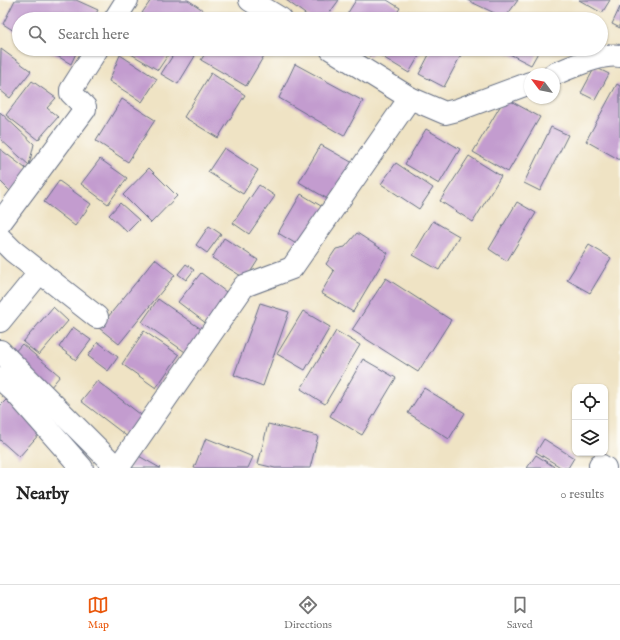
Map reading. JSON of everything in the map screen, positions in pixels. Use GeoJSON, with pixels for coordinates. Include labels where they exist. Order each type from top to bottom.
{"type":"FeatureCollection","features":[{"type":"Feature","properties":{"kind":"street"},"geometry":{"type":"LineString","coordinates":[[119,12],[127,0]]}},
{"type":"Feature","properties":{"kind":"street"},"geometry":{"type":"LineString","coordinates":[[250,0],[270,12]]}},
{"type":"Feature","properties":{"kind":"street"},"geometry":{"type":"LineString","coordinates":[[560,72],[599,58],[614,55],[620,56]]}},
{"type":"Feature","properties":{"kind":"street"},"geometry":{"type":"LineString","coordinates":[[0,223],[85,109],[71,93],[71,90],[93,56]]}},
{"type":"Feature","properties":{"kind":"street"},"geometry":{"type":"LineString","coordinates":[[342,56],[410,98],[445,113],[524,85]]}},
{"type":"Feature","properties":{"kind":"street"},"geometry":{"type":"LineString","coordinates":[[0,351],[117,468],[244,286],[292,268],[410,98]]}},
{"type":"Feature","properties":{"kind":"street"},"geometry":{"type":"LineString","coordinates":[[0,238],[13,251],[97,317]]}},
{"type":"Feature","properties":{"kind":"street"},"geometry":{"type":"LineString","coordinates":[[0,321],[40,272]]}},
{"type":"Feature","properties":{"kind":"street"},"geometry":{"type":"LineString","coordinates":[[0,378],[15,392],[82,468]]}},
{"type":"Feature","properties":{"kind":"building"},"geometry":{"type":"Polygon","coordinates":[[[15,0],[76,0],[98,10],[97,12],[12,12],[12,30],[3,24],[15,0]]]}},
{"type":"Feature","properties":{"kind":"building"},"geometry":{"type":"Polygon","coordinates":[[[151,0],[188,0],[203,10],[202,12],[143,12],[151,0]]]}},
{"type":"Feature","properties":{"kind":"building"},"geometry":{"type":"Polygon","coordinates":[[[286,0],[339,0],[330,12],[302,12],[286,0]]]}},
{"type":"Feature","properties":{"kind":"building"},"geometry":{"type":"Polygon","coordinates":[[[356,0],[387,0],[400,8],[397,12],[348,12],[356,0]]]}},
{"type":"Feature","properties":{"kind":"building"},"geometry":{"type":"Polygon","coordinates":[[[467,0],[518,0],[509,12],[492,12],[467,0]]]}},
{"type":"Feature","properties":{"kind":"building"},"geometry":{"type":"Polygon","coordinates":[[[579,0],[610,0],[603,12],[579,0]]]}},
{"type":"Feature","properties":{"kind":"building"},"geometry":{"type":"Polygon","coordinates":[[[620,7],[620,28],[612,24],[620,7]]]}},
{"type":"Feature","properties":{"kind":"building"},"geometry":{"type":"Polygon","coordinates":[[[1,49],[31,71],[10,98],[0,90],[1,49]]]}},
{"type":"Feature","properties":{"kind":"building"},"geometry":{"type":"Polygon","coordinates":[[[57,56],[75,56],[71,64],[57,56]]]}},
{"type":"Feature","properties":{"kind":"building"},"geometry":{"type":"Polygon","coordinates":[[[120,56],[157,79],[142,102],[109,81],[120,56]]]}},
{"type":"Feature","properties":{"kind":"building"},"geometry":{"type":"Polygon","coordinates":[[[134,56],[167,56],[158,70],[134,56]]]}},
{"type":"Feature","properties":{"kind":"building"},"geometry":{"type":"Polygon","coordinates":[[[173,56],[195,56],[178,84],[161,74],[173,56]]]}},
{"type":"Feature","properties":{"kind":"building"},"geometry":{"type":"Polygon","coordinates":[[[204,56],[264,56],[246,86],[201,60],[204,56]]]}},
{"type":"Feature","properties":{"kind":"building"},"geometry":{"type":"Polygon","coordinates":[[[381,56],[419,56],[409,73],[381,56]]]}},
{"type":"Feature","properties":{"kind":"building"},"geometry":{"type":"Polygon","coordinates":[[[428,56],[460,56],[444,87],[419,74],[428,56]]]}},
{"type":"Feature","properties":{"kind":"building"},"geometry":{"type":"Polygon","coordinates":[[[514,56],[536,56],[531,65],[514,56]]]}},
{"type":"Feature","properties":{"kind":"building"},"geometry":{"type":"Polygon","coordinates":[[[295,64],[363,101],[344,136],[279,98],[295,64]]]}},
{"type":"Feature","properties":{"kind":"building"},"geometry":{"type":"Polygon","coordinates":[[[595,67],[609,74],[595,100],[581,93],[595,67]]]}},
{"type":"Feature","properties":{"kind":"building"},"geometry":{"type":"Polygon","coordinates":[[[211,73],[245,95],[218,138],[184,117],[211,73]]]}},
{"type":"Feature","properties":{"kind":"building"},"geometry":{"type":"Polygon","coordinates":[[[32,81],[56,98],[47,108],[58,117],[38,140],[6,115],[32,81]]]}},
{"type":"Feature","properties":{"kind":"building"},"geometry":{"type":"Polygon","coordinates":[[[617,84],[620,86],[620,160],[586,141],[617,84]]]}},
{"type":"Feature","properties":{"kind":"building"},"geometry":{"type":"Polygon","coordinates":[[[505,98],[540,117],[508,172],[473,152],[505,98]]]}},
{"type":"Feature","properties":{"kind":"building"},"geometry":{"type":"Polygon","coordinates":[[[122,99],[155,120],[128,162],[96,141],[122,99]]]}},
{"type":"Feature","properties":{"kind":"building"},"geometry":{"type":"Polygon","coordinates":[[[0,112],[34,144],[29,165],[0,139],[0,112]]]}},
{"type":"Feature","properties":{"kind":"building"},"geometry":{"type":"Polygon","coordinates":[[[551,127],[568,135],[540,191],[524,183],[551,127]]]}},
{"type":"Feature","properties":{"kind":"building"},"geometry":{"type":"Polygon","coordinates":[[[426,129],[460,149],[439,184],[405,164],[426,129]]]}},
{"type":"Feature","properties":{"kind":"building"},"geometry":{"type":"Polygon","coordinates":[[[321,145],[353,163],[331,201],[299,182],[321,145]]]}},
{"type":"Feature","properties":{"kind":"building"},"geometry":{"type":"Polygon","coordinates":[[[224,148],[258,170],[243,194],[208,172],[224,148]]]}},
{"type":"Feature","properties":{"kind":"building"},"geometry":{"type":"Polygon","coordinates":[[[0,149],[29,171],[11,192],[0,181],[0,149]]]}},
{"type":"Feature","properties":{"kind":"building"},"geometry":{"type":"Polygon","coordinates":[[[469,156],[501,176],[473,222],[440,201],[469,156]]]}},
{"type":"Feature","properties":{"kind":"building"},"geometry":{"type":"Polygon","coordinates":[[[100,159],[127,178],[108,204],[81,184],[100,159]]]}},
{"type":"Feature","properties":{"kind":"building"},"geometry":{"type":"Polygon","coordinates":[[[396,163],[433,188],[419,209],[381,184],[396,163]]]}},
{"type":"Feature","properties":{"kind":"building"},"geometry":{"type":"Polygon","coordinates":[[[149,168],[177,196],[151,223],[123,195],[149,168]]]}},
{"type":"Feature","properties":{"kind":"building"},"geometry":{"type":"Polygon","coordinates":[[[59,181],[91,204],[75,226],[44,202],[59,181]]]}},
{"type":"Feature","properties":{"kind":"building"},"geometry":{"type":"Polygon","coordinates":[[[259,185],[275,196],[249,234],[233,223],[259,185]]]}},
{"type":"Feature","properties":{"kind":"building"},"geometry":{"type":"Polygon","coordinates":[[[301,194],[326,209],[303,248],[278,233],[301,194]]]}},
{"type":"Feature","properties":{"kind":"building"},"geometry":{"type":"Polygon","coordinates":[[[517,202],[536,213],[507,261],[489,249],[517,202]]]}},
{"type":"Feature","properties":{"kind":"building"},"geometry":{"type":"Polygon","coordinates":[[[120,203],[139,220],[127,232],[109,215],[120,203]]]}},
{"type":"Feature","properties":{"kind":"building"},"geometry":{"type":"Polygon","coordinates":[[[433,221],[459,236],[439,270],[413,255],[433,221]]]}},
{"type":"Feature","properties":{"kind":"building"},"geometry":{"type":"Polygon","coordinates":[[[209,226],[221,234],[207,253],[196,245],[209,226]]]}},
{"type":"Feature","properties":{"kind":"building"},"geometry":{"type":"Polygon","coordinates":[[[357,233],[388,253],[353,312],[321,293],[334,271],[326,264],[336,249],[345,247],[357,233]]]}},
{"type":"Feature","properties":{"kind":"building"},"geometry":{"type":"Polygon","coordinates":[[[224,238],[258,260],[246,279],[212,258],[224,238]]]}},
{"type":"Feature","properties":{"kind":"building"},"geometry":{"type":"Polygon","coordinates":[[[589,245],[611,258],[590,293],[567,280],[589,245]]]}},
{"type":"Feature","properties":{"kind":"building"},"geometry":{"type":"Polygon","coordinates":[[[155,259],[175,275],[119,344],[99,328],[155,259]]]}},
{"type":"Feature","properties":{"kind":"building"},"geometry":{"type":"Polygon","coordinates":[[[186,264],[194,270],[186,280],[178,274],[186,264]]]}},
{"type":"Feature","properties":{"kind":"building"},"geometry":{"type":"Polygon","coordinates":[[[201,273],[230,295],[207,324],[178,302],[201,273]]]}},
{"type":"Feature","properties":{"kind":"building"},"geometry":{"type":"Polygon","coordinates":[[[386,278],[451,320],[418,372],[352,330],[386,278]]]}},
{"type":"Feature","properties":{"kind":"building"},"geometry":{"type":"Polygon","coordinates":[[[158,299],[204,331],[188,354],[142,322],[158,299]]]}},
{"type":"Feature","properties":{"kind":"building"},"geometry":{"type":"Polygon","coordinates":[[[260,303],[289,312],[263,386],[234,375],[260,303]]]}},
{"type":"Feature","properties":{"kind":"building"},"geometry":{"type":"Polygon","coordinates":[[[53,307],[68,321],[39,355],[23,342],[53,307]]]}},
{"type":"Feature","properties":{"kind":"building"},"geometry":{"type":"Polygon","coordinates":[[[303,311],[330,327],[305,370],[277,354],[303,311]]]}},
{"type":"Feature","properties":{"kind":"building"},"geometry":{"type":"Polygon","coordinates":[[[73,327],[91,340],[76,360],[59,347],[73,327]]]}},
{"type":"Feature","properties":{"kind":"building"},"geometry":{"type":"Polygon","coordinates":[[[144,331],[179,355],[156,388],[122,364],[144,331]]]}},
{"type":"Feature","properties":{"kind":"building"},"geometry":{"type":"Polygon","coordinates":[[[336,331],[360,345],[325,404],[301,389],[336,331]]]}},
{"type":"Feature","properties":{"kind":"building"},"geometry":{"type":"Polygon","coordinates":[[[98,342],[118,357],[108,371],[88,356],[98,342]]]}},
{"type":"Feature","properties":{"kind":"building"},"geometry":{"type":"Polygon","coordinates":[[[22,344],[60,376],[50,388],[12,355],[22,344]]]}},
{"type":"Feature","properties":{"kind":"building"},"geometry":{"type":"Polygon","coordinates":[[[363,359],[396,378],[362,435],[330,416],[363,359]]]}},
{"type":"Feature","properties":{"kind":"building"},"geometry":{"type":"Polygon","coordinates":[[[97,381],[149,421],[133,441],[81,401],[97,381]]]}},
{"type":"Feature","properties":{"kind":"building"},"geometry":{"type":"Polygon","coordinates":[[[424,388],[465,413],[449,439],[408,413],[424,388]]]}},
{"type":"Feature","properties":{"kind":"building"},"geometry":{"type":"Polygon","coordinates":[[[6,400],[41,432],[19,457],[0,440],[0,406],[6,400]]]}},
{"type":"Feature","properties":{"kind":"building"},"geometry":{"type":"Polygon","coordinates":[[[268,424],[318,436],[310,468],[275,468],[258,464],[268,424]]]}},
{"type":"Feature","properties":{"kind":"building"},"geometry":{"type":"Polygon","coordinates":[[[206,438],[253,457],[248,468],[194,468],[206,438]]]}},
{"type":"Feature","properties":{"kind":"building"},"geometry":{"type":"Polygon","coordinates":[[[544,439],[574,458],[568,468],[562,468],[536,452],[544,439]]]}},
{"type":"Feature","properties":{"kind":"building"},"geometry":{"type":"Polygon","coordinates":[[[137,455],[160,468],[129,468],[137,455]]]}},
{"type":"Feature","properties":{"kind":"building"},"geometry":{"type":"Polygon","coordinates":[[[536,455],[556,468],[527,468],[536,455]]]}}]}
